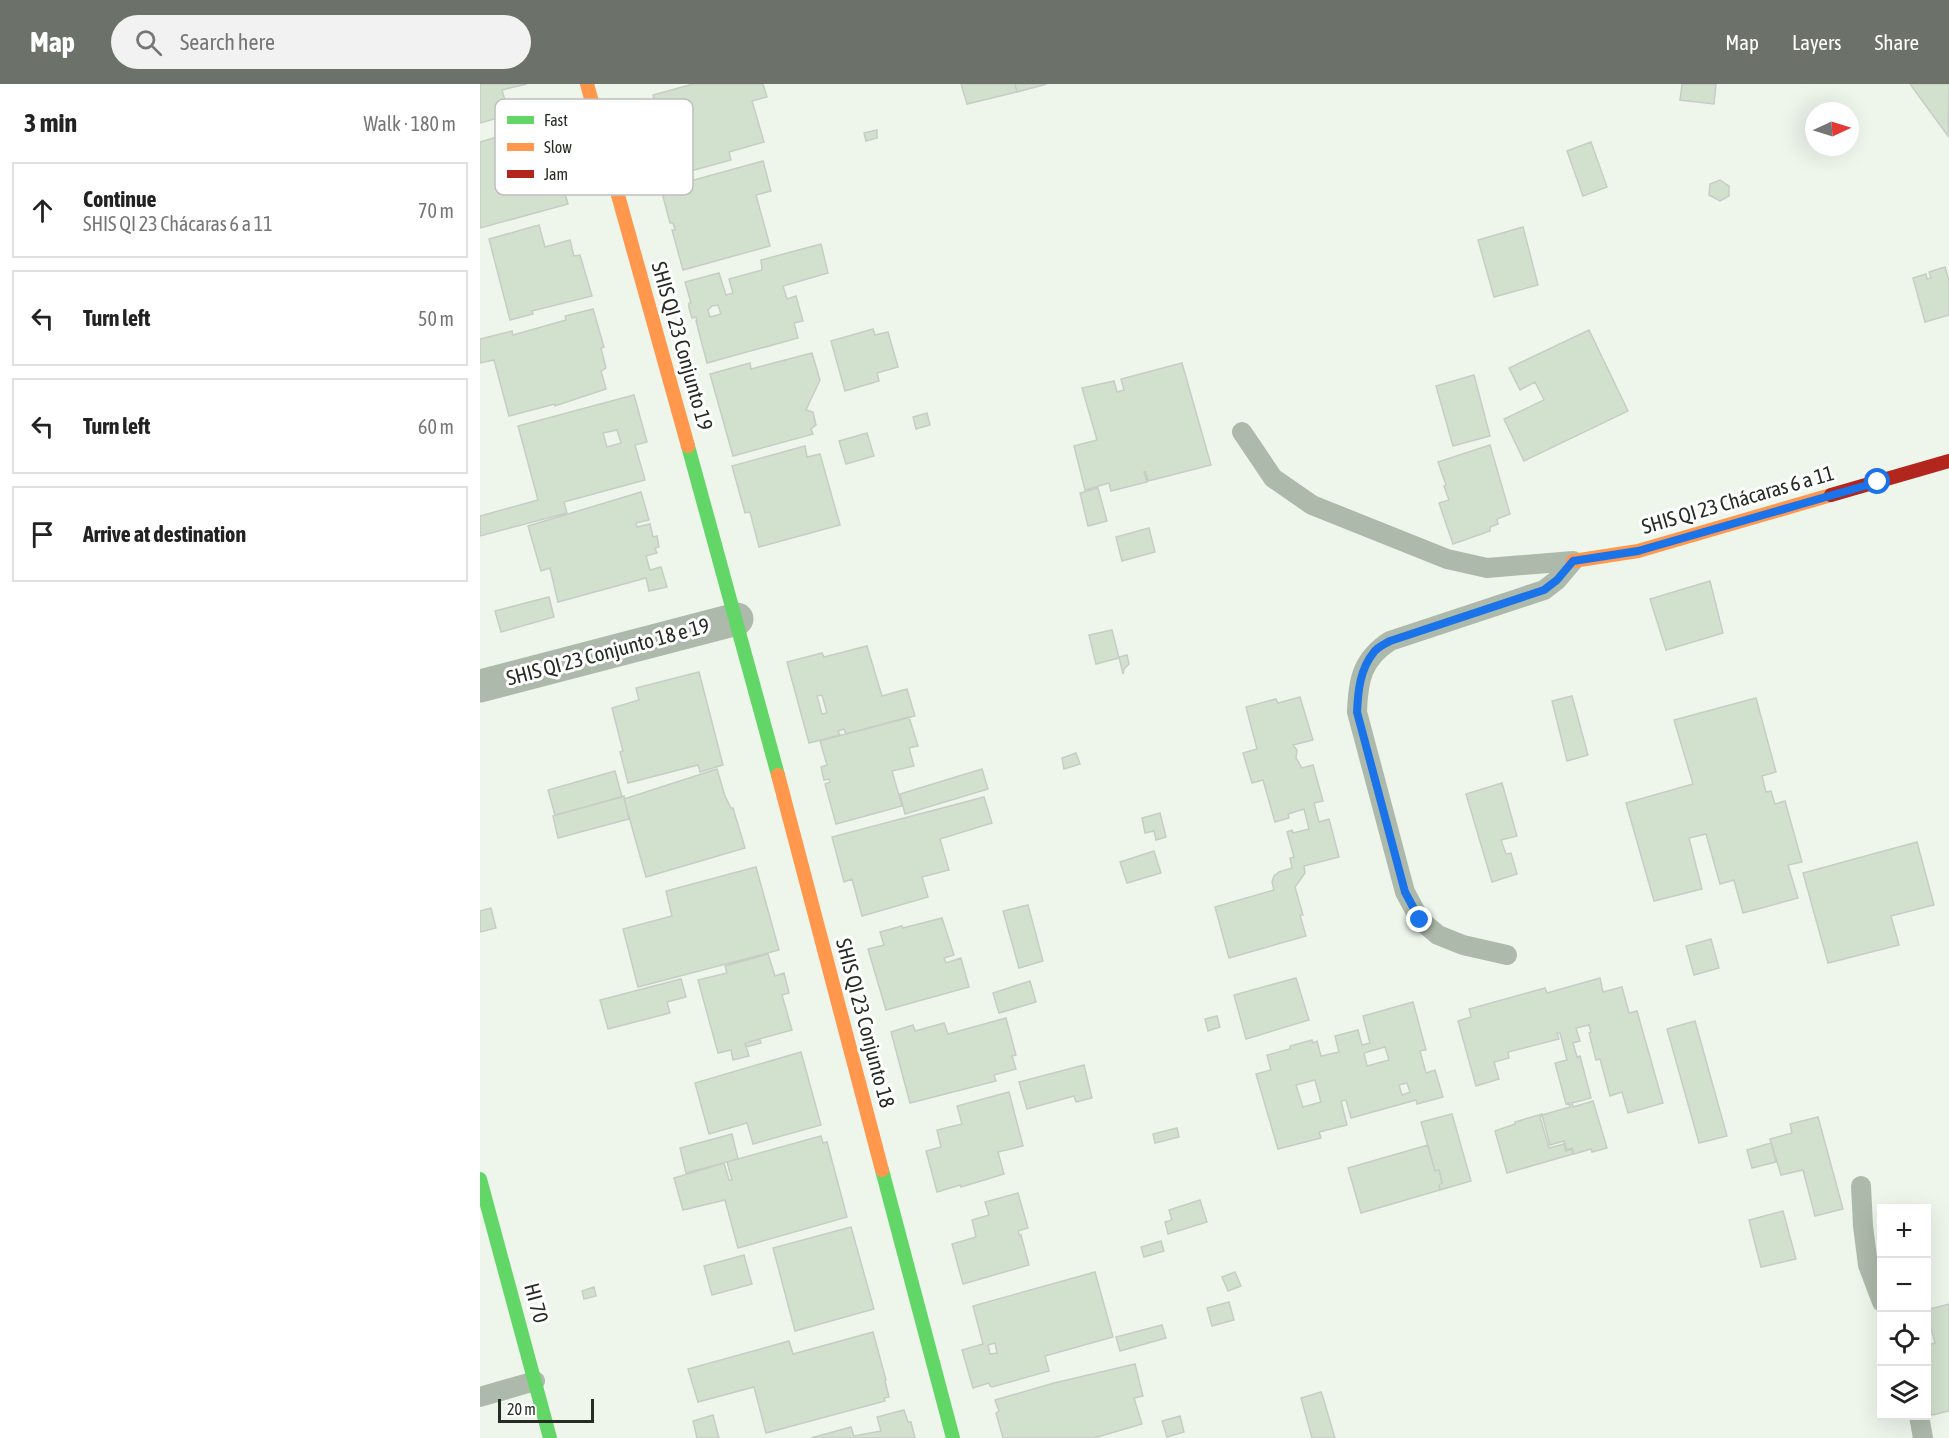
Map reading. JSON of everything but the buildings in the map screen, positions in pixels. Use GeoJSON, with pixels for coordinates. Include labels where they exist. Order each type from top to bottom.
{"type":"FeatureCollection","features":[{"type":"Feature","properties":{"kind":"street","name":"SHIS QI 23 Conjunto 19"},"geometry":{"type":"LineString","coordinates":[[587,84],[591,99]]}},
{"type":"Feature","properties":{"kind":"street","name":"SHIS QI 23 Conjunto 19"},"geometry":{"type":"LineString","coordinates":[[618,195],[736,619]]}},
{"type":"Feature","properties":{"kind":"street","name":"SHIS QI 23 Chácaras 6 a 11"},"geometry":{"type":"LineString","coordinates":[[1573,561],[1638,551],[1949,461]]}},
{"type":"Feature","properties":{"kind":"street","name":"SHIS QI 23 Conjunto 18 e 19"},"geometry":{"type":"LineString","coordinates":[[480,686],[736,619]]}},
{"type":"Feature","properties":{"kind":"street","name":"SHIS QI 23 Conjunto 18"},"geometry":{"type":"LineString","coordinates":[[736,619],[953,1438]]}},
{"type":"Feature","properties":{"kind":"street","name":"HI 70"},"geometry":{"type":"LineString","coordinates":[[481,1189],[550,1438]]}},
{"type":"Feature","properties":{"kind":"lane"},"geometry":{"type":"LineString","coordinates":[[1242,432],[1273,478],[1312,505],[1447,559],[1487,568],[1573,561]]}},
{"type":"Feature","properties":{"kind":"lane"},"geometry":{"type":"LineString","coordinates":[[1507,955],[1463,945],[1438,935],[1420,920],[1405,892],[1366,746],[1357,712],[1358,687],[1375,651],[1390,641],[1544,590],[1557,580],[1573,561]]}},
{"type":"Feature","properties":{"kind":"lane"},"geometry":{"type":"LineString","coordinates":[[1861,1186],[1868,1265],[1877,1291]]}},
{"type":"Feature","properties":{"kind":"lane"},"geometry":{"type":"LineString","coordinates":[[480,1397],[535,1381]]}},
{"type":"Feature","properties":{"kind":"lane"},"geometry":{"type":"LineString","coordinates":[[1920,1420],[1923,1438]]}},
{"type":"Feature","properties":{"kind":"traffic: fast"},"geometry":{"type":"LineString","coordinates":[[688,446],[778,775]]}},
{"type":"Feature","properties":{"kind":"traffic: fast"},"geometry":{"type":"LineString","coordinates":[[882,1170],[953,1438]]}},
{"type":"Feature","properties":{"kind":"traffic: fast"},"geometry":{"type":"LineString","coordinates":[[480,1179],[550,1438]]}},
{"type":"Feature","properties":{"kind":"traffic: slow"},"geometry":{"type":"LineString","coordinates":[[587,84],[591,99]]}},
{"type":"Feature","properties":{"kind":"traffic: slow"},"geometry":{"type":"LineString","coordinates":[[618,195],[688,446]]}},
{"type":"Feature","properties":{"kind":"traffic: slow"},"geometry":{"type":"LineString","coordinates":[[1573,561],[1638,551],[1831,495]]}},
{"type":"Feature","properties":{"kind":"traffic: slow"},"geometry":{"type":"LineString","coordinates":[[778,775],[882,1170]]}},
{"type":"Feature","properties":{"kind":"traffic: jam"},"geometry":{"type":"LineString","coordinates":[[1831,495],[1949,461]]}},
{"type":"Feature","properties":{"kind":"route"},"geometry":{"type":"LineString","coordinates":[[1420,920],[1405,892],[1357,712],[1358,687],[1375,651],[1390,641],[1544,590],[1557,580],[1573,561],[1638,551],[1878,482]]}}]}
